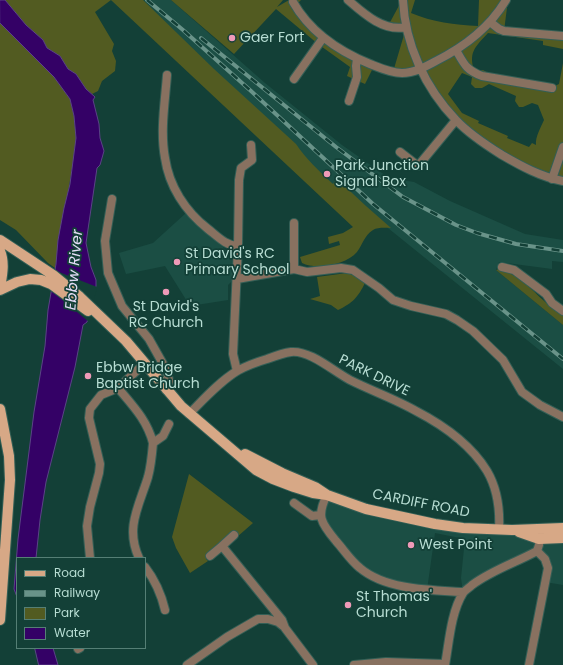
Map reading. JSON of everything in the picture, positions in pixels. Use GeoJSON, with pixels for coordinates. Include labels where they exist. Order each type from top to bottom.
{"type":"FeatureCollection","features":[{"type":"Feature","properties":{"kind":"main road","name":"CARDIFF ROAD"},"geometry":{"type":"LineString","coordinates":[[0,240],[52,280],[73,301],[111,327],[126,341],[166,390],[189,414],[227,445],[282,473],[315,487],[327,495],[366,508],[435,524],[462,528],[512,530],[563,538]]}},
{"type":"Feature","properties":{"kind":"main road"},"geometry":{"type":"LineString","coordinates":[[0,251],[2,255],[3,272],[0,289]]}},
{"type":"Feature","properties":{"kind":"main road","name":"CARDIFF ROAD"},"geometry":{"type":"LineString","coordinates":[[0,289],[17,282],[30,279],[52,280]]}},
{"type":"Feature","properties":{"kind":"main road"},"geometry":{"type":"LineString","coordinates":[[0,409],[9,456],[10,480],[0,620]]}},
{"type":"Feature","properties":{"kind":"main road","name":"CARDIFF ROAD"},"geometry":{"type":"LineString","coordinates":[[540,534],[563,528]]}},
{"type":"Feature","properties":{"kind":"street"},"geometry":{"type":"LineString","coordinates":[[348,0],[371,18],[385,25],[399,29],[406,27]]}},
{"type":"Feature","properties":{"kind":"street"},"geometry":{"type":"LineString","coordinates":[[403,0],[406,27],[421,69],[431,90],[456,120],[486,145],[518,164],[552,179],[563,181]]}},
{"type":"Feature","properties":{"kind":"street"},"geometry":{"type":"LineString","coordinates":[[293,2],[299,13],[308,24],[323,38],[357,59],[383,70],[406,73],[421,69],[456,50],[470,40],[490,22],[502,8],[506,0]]}},
{"type":"Feature","properties":{"kind":"street"},"geometry":{"type":"LineString","coordinates":[[490,22],[504,31],[563,36]]}},
{"type":"Feature","properties":{"kind":"street"},"geometry":{"type":"LineString","coordinates":[[294,79],[323,38]]}},
{"type":"Feature","properties":{"kind":"street"},"geometry":{"type":"LineString","coordinates":[[456,50],[466,66],[472,72],[482,76],[552,88]]}},
{"type":"Feature","properties":{"kind":"street"},"geometry":{"type":"LineString","coordinates":[[349,101],[357,77],[357,59]]}},
{"type":"Feature","properties":{"kind":"street"},"geometry":{"type":"LineString","coordinates":[[167,75],[163,135],[165,158],[171,179],[188,211],[196,220],[230,246],[238,246]]}},
{"type":"Feature","properties":{"kind":"street"},"geometry":{"type":"LineString","coordinates":[[400,152],[418,166],[456,120]]}},
{"type":"Feature","properties":{"kind":"street"},"geometry":{"type":"LineString","coordinates":[[237,371],[233,354],[238,246],[238,180],[241,168],[252,160],[251,145]]}},
{"type":"Feature","properties":{"kind":"street"},"geometry":{"type":"LineString","coordinates":[[552,179],[563,146]]}},
{"type":"Feature","properties":{"kind":"street"},"geometry":{"type":"LineString","coordinates":[[112,198],[105,241],[108,273],[122,306],[149,339],[167,371],[169,381],[166,390]]}},
{"type":"Feature","properties":{"kind":"street"},"geometry":{"type":"LineString","coordinates":[[294,223],[294,268]]}},
{"type":"Feature","properties":{"kind":"street"},"geometry":{"type":"LineString","coordinates":[[502,267],[514,270],[546,294],[552,303],[563,311]]}},
{"type":"Feature","properties":{"kind":"street"},"geometry":{"type":"LineString","coordinates":[[237,279],[294,268],[306,272],[341,268],[353,270],[393,300],[411,306],[446,314],[457,320],[477,334],[503,360],[522,392],[540,405],[563,417]]}},
{"type":"Feature","properties":{"kind":"street","name":"PARK DRIVE"},"geometry":{"type":"LineString","coordinates":[[189,414],[216,387],[237,371],[282,354],[292,352],[311,356],[362,386],[416,410],[439,424],[456,437],[476,457],[488,472],[498,502],[500,515],[499,530]]}},
{"type":"Feature","properties":{"kind":"street"},"geometry":{"type":"LineString","coordinates":[[90,557],[87,535],[88,517],[100,464],[89,418],[90,409],[101,395],[118,388],[145,363]]}},
{"type":"Feature","properties":{"kind":"street"},"geometry":{"type":"LineString","coordinates":[[118,388],[145,421],[150,431],[153,443],[152,461],[134,518],[132,541],[139,557]]}},
{"type":"Feature","properties":{"kind":"street"},"geometry":{"type":"LineString","coordinates":[[153,443],[163,436],[169,424]]}},
{"type":"Feature","properties":{"kind":"street"},"geometry":{"type":"LineString","coordinates":[[327,495],[322,505],[321,515],[323,524],[360,568],[375,578],[398,585],[424,590],[463,592]]}},
{"type":"Feature","properties":{"kind":"street"},"geometry":{"type":"LineString","coordinates":[[294,502],[312,516],[321,515]]}},
{"type":"Feature","properties":{"kind":"street"},"geometry":{"type":"LineString","coordinates":[[537,551],[540,534]]}},
{"type":"Feature","properties":{"kind":"street"},"geometry":{"type":"LineString","coordinates":[[210,556],[234,535]]}},
{"type":"Feature","properties":{"kind":"street"},"geometry":{"type":"LineString","coordinates":[[222,546],[278,615],[314,665]]}},
{"type":"Feature","properties":{"kind":"street"},"geometry":{"type":"LineString","coordinates":[[354,665],[386,662],[445,665],[453,618],[463,592],[482,577],[537,551]]}},
{"type":"Feature","properties":{"kind":"street"},"geometry":{"type":"LineString","coordinates":[[529,665],[548,568],[545,559],[537,551]]}},
{"type":"Feature","properties":{"kind":"street"},"geometry":{"type":"LineString","coordinates":[[146,568],[156,582],[162,595],[165,610]]}},
{"type":"Feature","properties":{"kind":"street"},"geometry":{"type":"LineString","coordinates":[[187,665],[226,637],[258,619],[268,619],[278,622],[286,628]]}},
{"type":"Feature","properties":{"kind":"shaded area"},"geometry":{"type":"Polygon","coordinates":[[[111,0],[171,0],[265,83],[342,145],[389,178],[414,182],[450,201],[525,234],[563,240],[563,262],[552,261],[552,269],[499,262],[496,270],[563,325],[563,369],[373,216],[285,156],[111,0]]]}},
{"type":"Feature","properties":{"kind":"shaded area","name":"St David's RC Primary School"},"geometry":{"type":"Polygon","coordinates":[[[186,213],[193,222],[224,248],[232,259],[232,281],[228,285],[228,300],[190,306],[165,266],[126,274],[119,253],[153,243],[186,213]]]}},
{"type":"Feature","properties":{"kind":"shaded area"},"geometry":{"type":"Polygon","coordinates":[[[327,495],[435,524],[563,538],[563,585],[545,582],[548,568],[537,551],[463,592],[461,578],[465,539],[435,533],[427,590],[375,578],[329,532],[322,505],[327,495]]]}},
{"type":"Feature","properties":{"kind":"green space"},"geometry":{"type":"Polygon","coordinates":[[[5,0],[111,0],[95,12],[114,44],[112,51],[116,61],[115,71],[102,81],[98,91],[92,94],[86,89],[76,74],[68,69],[60,56],[47,48],[43,40],[26,25],[5,0]]]}},
{"type":"Feature","properties":{"kind":"green space"},"geometry":{"type":"Polygon","coordinates":[[[111,0],[143,0],[214,69],[296,144],[308,160],[333,184],[337,179],[391,228],[380,228],[370,232],[357,252],[346,260],[323,266],[302,263],[300,257],[340,245],[339,241],[329,244],[328,237],[343,233],[353,227],[111,0]]]}},
{"type":"Feature","properties":{"kind":"green space","name":"Gaer Fort"},"geometry":{"type":"Polygon","coordinates":[[[171,0],[283,0],[277,7],[289,0],[301,0],[295,6],[308,24],[374,66],[365,84],[347,76],[350,67],[318,44],[276,9],[234,54],[171,0]]]}},
{"type":"Feature","properties":{"kind":"green space"},"geometry":{"type":"Polygon","coordinates":[[[402,0],[415,0],[411,13],[427,19],[461,25],[478,26],[479,0],[508,0],[504,31],[563,36],[563,49],[543,45],[543,41],[488,33],[476,47],[472,60],[475,73],[483,70],[488,73],[490,78],[555,86],[559,84],[563,63],[563,181],[518,164],[456,120],[421,69],[393,72],[406,28],[388,26],[402,0]],[[462,73],[448,94],[462,113],[479,121],[478,123],[508,136],[507,138],[529,147],[532,143],[536,145],[537,135],[544,120],[538,105],[532,103],[519,107],[515,101],[516,96],[489,84],[482,88],[475,88],[471,84],[472,77],[462,73]]]}},
{"type":"Feature","properties":{"kind":"green space"},"geometry":{"type":"Polygon","coordinates":[[[0,23],[54,77],[70,99],[74,116],[76,138],[74,157],[55,268],[48,263],[16,230],[0,220],[0,23]]]}},
{"type":"Feature","properties":{"kind":"green space"},"geometry":{"type":"Polygon","coordinates":[[[499,269],[513,275],[523,282],[563,316],[563,325],[496,270],[499,269]]]}},
{"type":"Feature","properties":{"kind":"green space"},"geometry":{"type":"Polygon","coordinates":[[[347,273],[356,276],[365,283],[357,296],[348,305],[338,310],[331,305],[310,299],[320,296],[317,277],[347,273]]]}},
{"type":"Feature","properties":{"kind":"green space"},"geometry":{"type":"Polygon","coordinates":[[[189,474],[253,523],[237,537],[234,535],[206,559],[208,561],[190,573],[176,548],[172,537],[189,474]]]}},
{"type":"Feature","properties":{"kind":"water","name":"Ebbw River"},"geometry":{"type":"Polygon","coordinates":[[[0,0],[5,0],[26,25],[43,40],[47,48],[60,56],[68,69],[76,74],[86,89],[95,97],[93,100],[104,151],[100,165],[97,168],[86,243],[91,267],[96,280],[96,286],[87,322],[83,325],[75,367],[46,482],[36,557],[17,557],[18,539],[34,412],[45,346],[48,310],[56,264],[58,240],[70,184],[76,138],[74,116],[70,99],[54,77],[0,23],[0,0]]]}},
{"type":"Feature","properties":{"kind":"water"},"geometry":{"type":"Polygon","coordinates":[[[16,564],[16,594],[14,589],[16,564]]]}},
{"type":"Feature","properties":{"kind":"water"},"geometry":{"type":"Polygon","coordinates":[[[35,649],[53,649],[58,665],[39,665],[35,649]]]}},
{"type":"Feature","properties":{"kind":"pier"},"geometry":{"type":"Polygon","coordinates":[[[54,270],[97,287],[89,322],[50,290],[54,270]]]}},
{"type":"Feature","properties":{"kind":"railway"},"geometry":{"type":"LineString","coordinates":[[147,0],[251,91],[373,204],[563,359]]}},
{"type":"Feature","properties":{"kind":"railway"},"geometry":{"type":"LineString","coordinates":[[201,38],[336,147],[403,197],[456,225],[477,233],[516,244],[563,251]]}},
{"type":"Feature","properties":{"kind":"place","name":"Gaer Fort"},"geometry":{"type":"Point","coordinates":[232,38]}},
{"type":"Feature","properties":{"kind":"place","name":"Park Junction Signal Box"},"geometry":{"type":"Point","coordinates":[327,174]}},
{"type":"Feature","properties":{"kind":"place","name":"St David's RC Primary School"},"geometry":{"type":"Point","coordinates":[177,262]}},
{"type":"Feature","properties":{"kind":"place","name":"St David's RC Church"},"geometry":{"type":"Point","coordinates":[166,292]}},
{"type":"Feature","properties":{"kind":"place","name":"Ebbw Bridge Baptist Church"},"geometry":{"type":"Point","coordinates":[88,376]}},
{"type":"Feature","properties":{"kind":"place","name":"West Point"},"geometry":{"type":"Point","coordinates":[411,545]}},
{"type":"Feature","properties":{"kind":"place","name":"St Thomas' Church"},"geometry":{"type":"Point","coordinates":[348,605]}}]}
